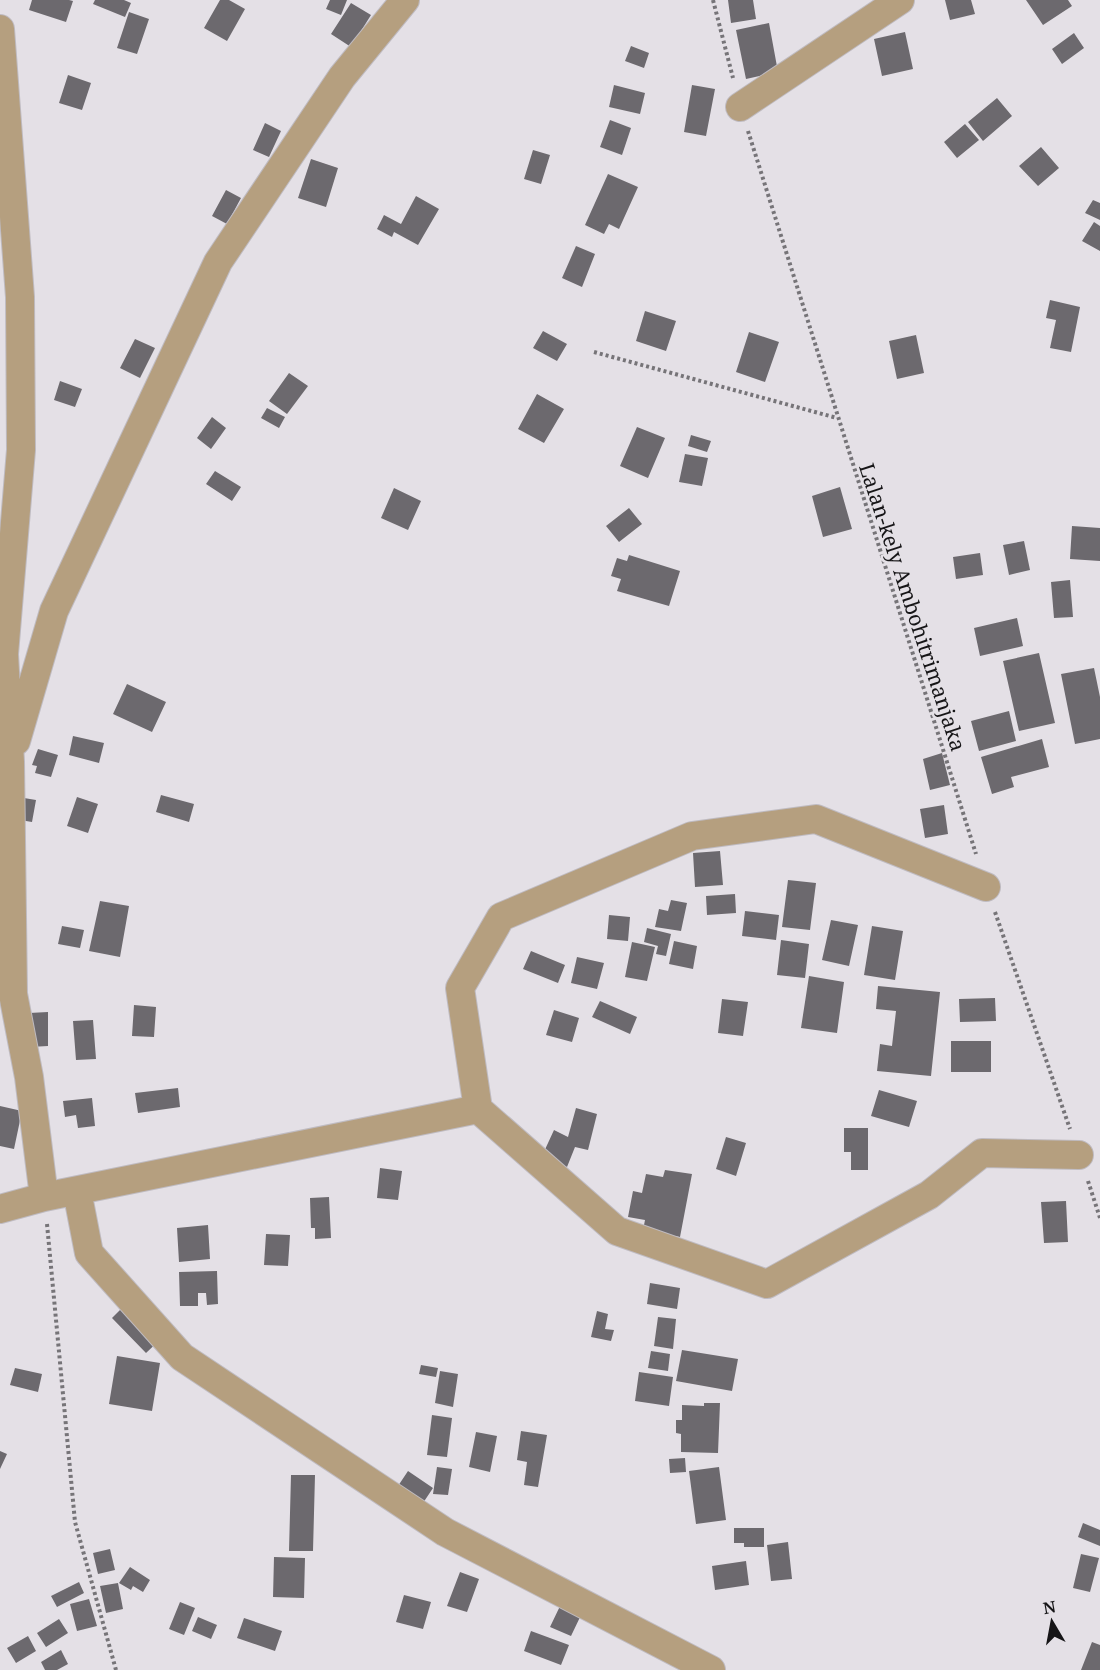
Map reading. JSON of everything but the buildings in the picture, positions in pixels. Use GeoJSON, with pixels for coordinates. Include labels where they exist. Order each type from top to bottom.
{"type":"FeatureCollection","features":[{"type":"Feature","properties":{"kind":"street"},"geometry":{"type":"LineString","coordinates":[[10,762],[54,611],[218,262],[342,77],[405,0]]}},
{"type":"Feature","properties":{"kind":"street"},"geometry":{"type":"LineString","coordinates":[[740,107],[900,0]]}},
{"type":"Feature","properties":{"kind":"street"},"geometry":{"type":"LineString","coordinates":[[0,29],[20,297],[10,444],[2,654],[10,762],[6,994],[29,1077],[44,1197]]}},
{"type":"Feature","properties":{"kind":"street"},"geometry":{"type":"LineString","coordinates":[[986,887],[816,819],[692,836],[501,917],[460,988],[478,1109],[617,1231],[767,1284],[929,1195],[982,1153],[1078,1155]]}},
{"type":"Feature","properties":{"kind":"street"},"geometry":{"type":"LineString","coordinates":[[0,1209],[44,1197],[478,1109]]}},
{"type":"Feature","properties":{"kind":"street"},"geometry":{"type":"LineString","coordinates":[[77,1191],[89,1253],[182,1357],[445,1532],[711,1670]]}},
{"type":"Feature","properties":{"kind":"path","name":"Lalan-kely Ambohitrimanjaka"},"geometry":{"type":"LineString","coordinates":[[713,0],[740,107],[986,887],[1100,1218]]}},
{"type":"Feature","properties":{"kind":"path"},"geometry":{"type":"LineString","coordinates":[[594,352],[837,418]]}},
{"type":"Feature","properties":{"kind":"path"},"geometry":{"type":"LineString","coordinates":[[44,1197],[75,1522],[116,1670]]}}]}
